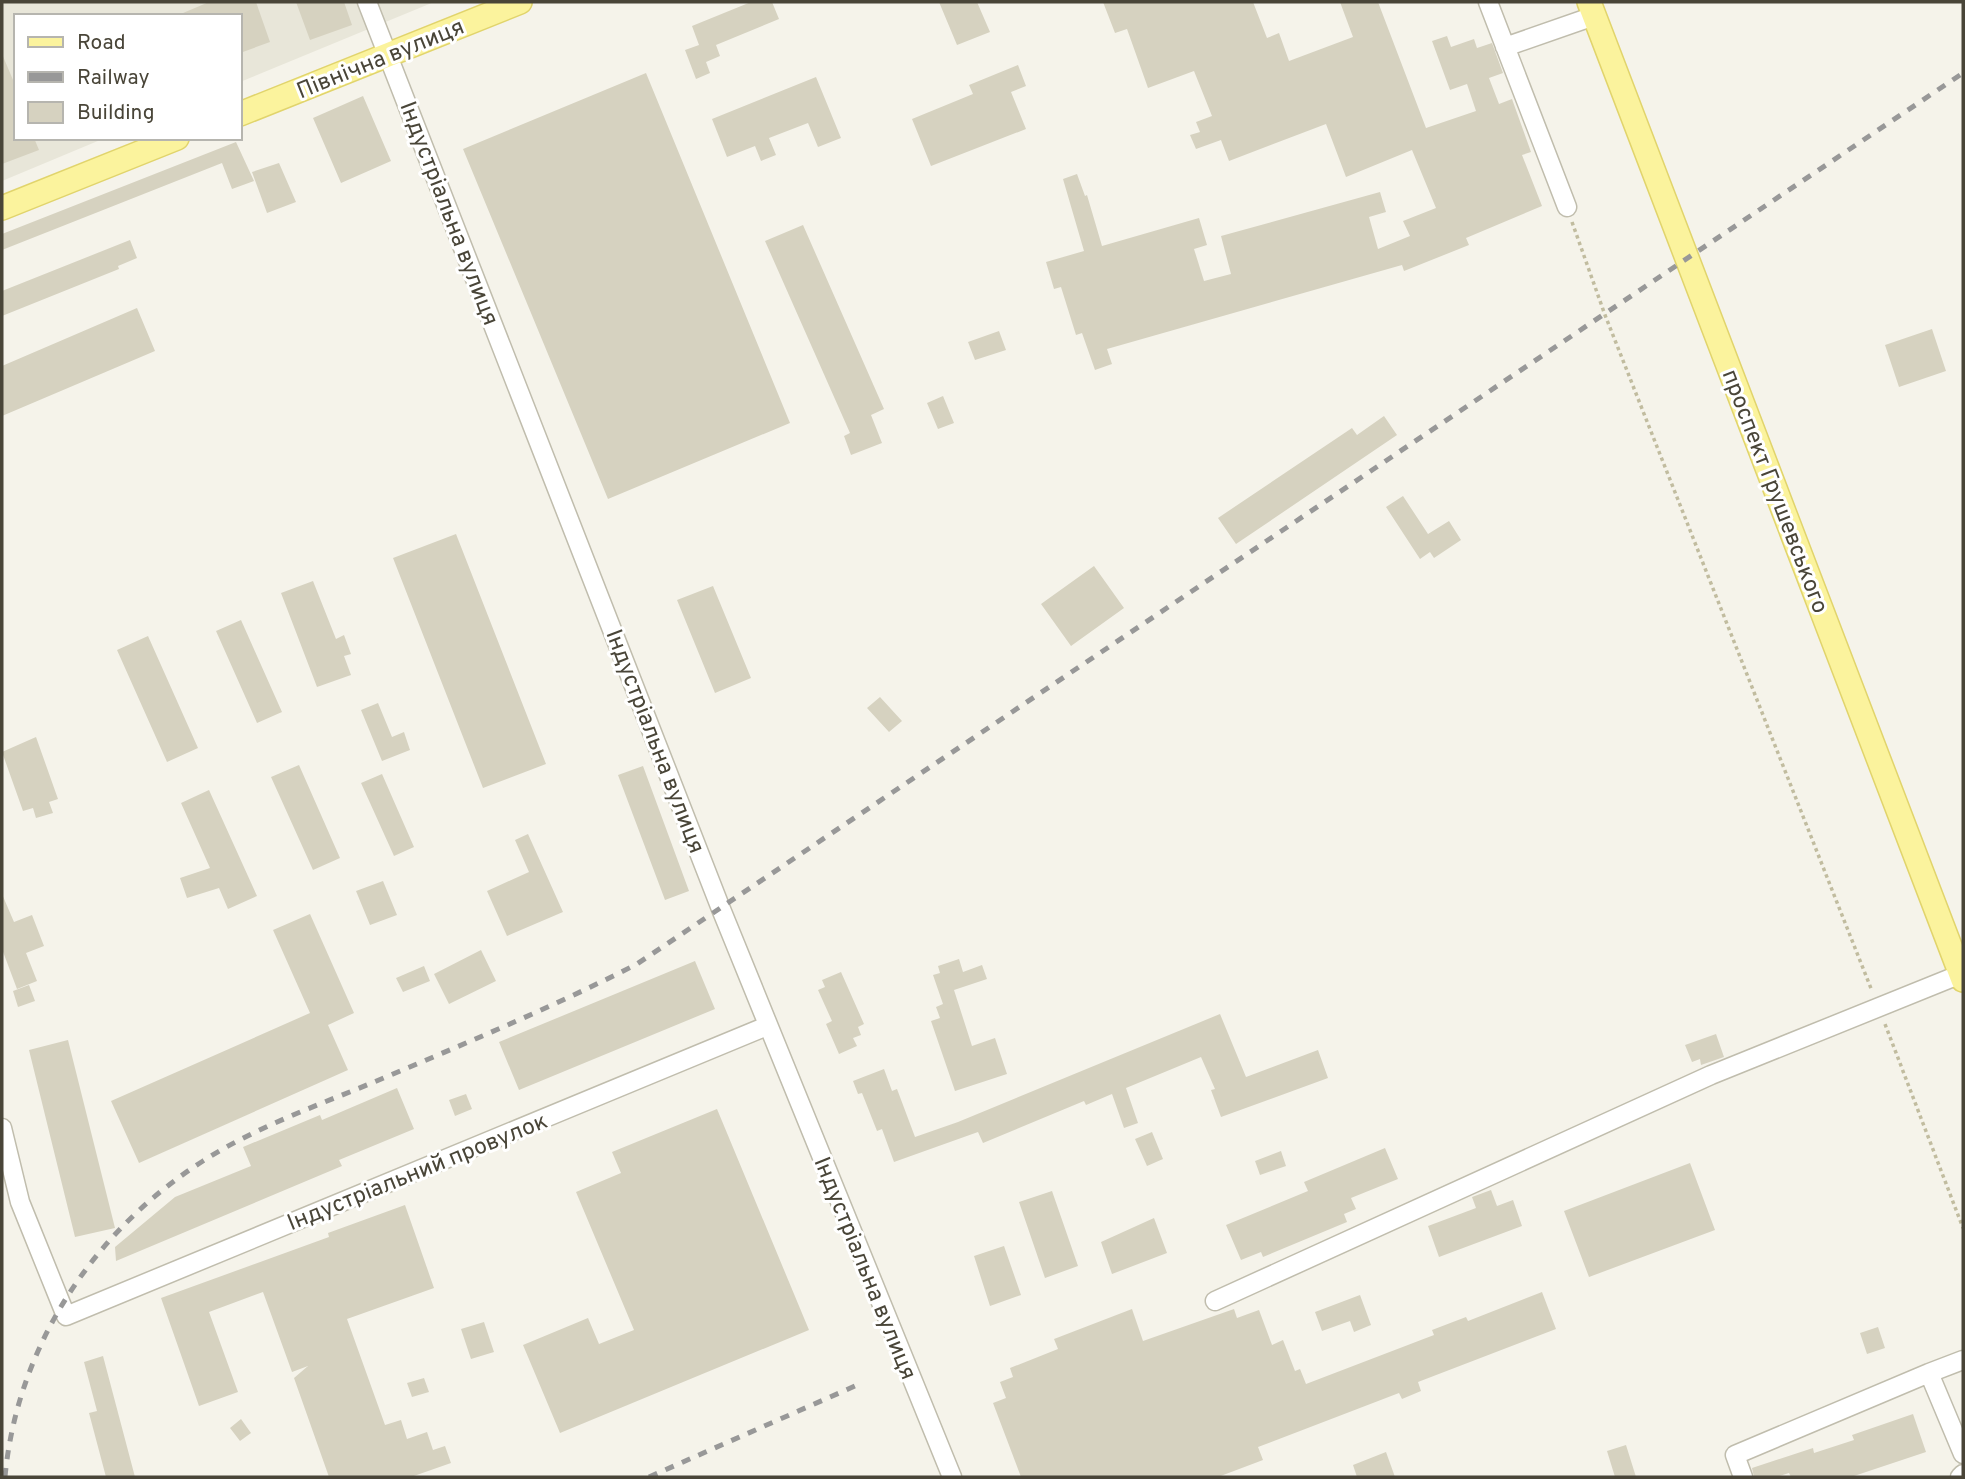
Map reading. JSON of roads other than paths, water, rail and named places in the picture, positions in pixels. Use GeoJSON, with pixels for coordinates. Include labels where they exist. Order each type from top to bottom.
{"type":"FeatureCollection","features":[{"type":"Feature","properties":{"kind":"main road","name":"Північна вулиця"},"geometry":{"type":"LineString","coordinates":[[242,113],[520,2]]}},
{"type":"Feature","properties":{"kind":"main road","name":"проспект Грушевського"},"geometry":{"type":"LineString","coordinates":[[1592,9],[1962,977]]}},
{"type":"Feature","properties":{"kind":"main road"},"geometry":{"type":"LineString","coordinates":[[2,208],[172,140]]}},
{"type":"Feature","properties":{"kind":"street","name":"Індустріальна вулиця"},"geometry":{"type":"LineString","coordinates":[[367,2],[767,1026],[952,1477]]}},
{"type":"Feature","properties":{"kind":"street"},"geometry":{"type":"LineString","coordinates":[[1488,2],[1567,207]]}},
{"type":"Feature","properties":{"kind":"street"},"geometry":{"type":"LineString","coordinates":[[1505,47],[1592,9]]}},
{"type":"Feature","properties":{"kind":"street"},"geometry":{"type":"LineString","coordinates":[[1215,1301],[1711,1075],[1962,977]]}},
{"type":"Feature","properties":{"kind":"street","name":"Індустріальний провулок"},"geometry":{"type":"LineString","coordinates":[[2,1128],[20,1202],[66,1316],[767,1026]]}},
{"type":"Feature","properties":{"kind":"street"},"geometry":{"type":"LineString","coordinates":[[1744,1477],[1735,1455],[1958,1362],[1963,1343]]}},
{"type":"Feature","properties":{"kind":"street"},"geometry":{"type":"LineString","coordinates":[[1929,1373],[1963,1454]]}},
{"type":"Feature","properties":{"kind":"railway"},"geometry":{"type":"LineString","coordinates":[[5,1477],[12,1429],[26,1383],[44,1338],[67,1296],[95,1257],[127,1222],[163,1189],[224,1148],[269,1125],[513,1023],[637,964],[1963,73]]}},
{"type":"Feature","properties":{"kind":"railway"},"geometry":{"type":"LineString","coordinates":[[649,1477],[855,1386]]}}]}
